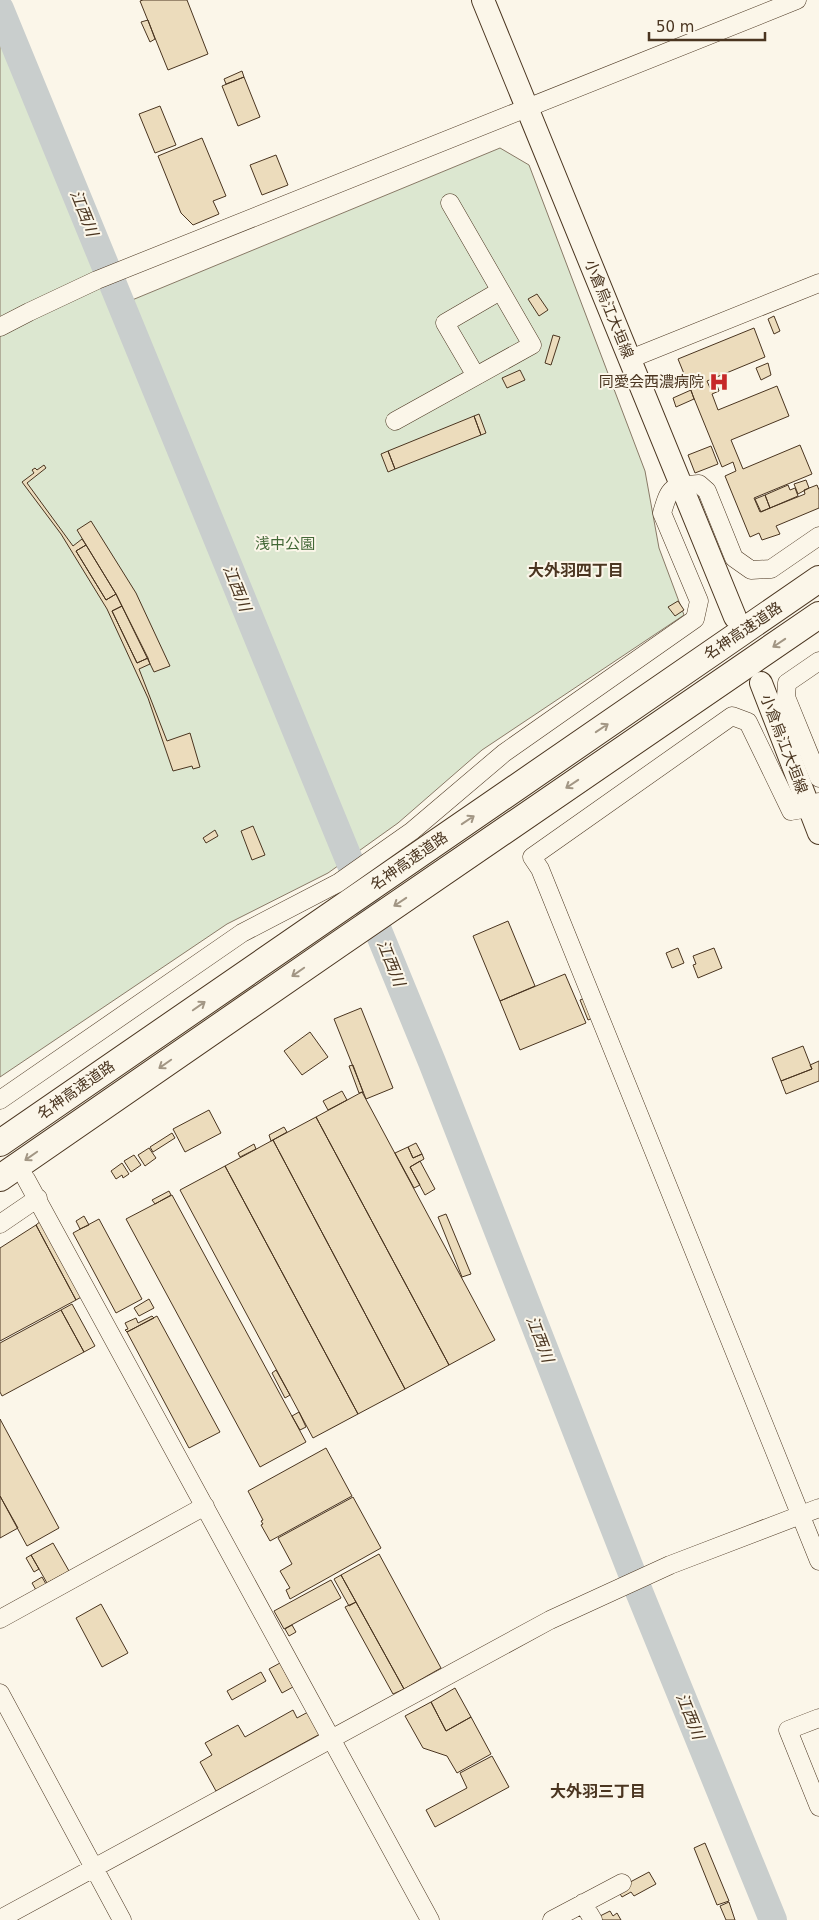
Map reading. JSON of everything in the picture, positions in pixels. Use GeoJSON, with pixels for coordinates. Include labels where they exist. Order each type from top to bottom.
{"type":"FeatureCollection","features":[{"type":"Feature","properties":{"kind":"highway","name":"名神高速道路"},"geometry":{"type":"LineString","coordinates":[[0,1143],[319,923],[420,839],[819,579]]}},
{"type":"Feature","properties":{"kind":"highway","name":"名神高速道路"},"geometry":{"type":"LineString","coordinates":[[0,1178],[819,615]]}},
{"type":"Feature","properties":{"kind":"main road","name":"小倉烏江大垣線"},"geometry":{"type":"LineString","coordinates":[[483,0],[735,617]]}},
{"type":"Feature","properties":{"kind":"main road","name":"小倉烏江大垣線"},"geometry":{"type":"LineString","coordinates":[[761,683],[814,805],[819,833]]}},
{"type":"Feature","properties":{"kind":"street"},"geometry":{"type":"LineString","coordinates":[[0,327],[97,280],[786,2]]}},
{"type":"Feature","properties":{"kind":"street"},"geometry":{"type":"LineString","coordinates":[[395,421],[532,345],[450,203]]}},
{"type":"Feature","properties":{"kind":"street"},"geometry":{"type":"LineString","coordinates":[[630,359],[819,283]]}},
{"type":"Feature","properties":{"kind":"street"},"geometry":{"type":"LineString","coordinates":[[476,376],[445,323],[500,291]]}},
{"type":"Feature","properties":{"kind":"street"},"geometry":{"type":"LineString","coordinates":[[0,1100],[242,933],[420,839],[504,752],[695,619],[699,601],[662,513],[668,493],[680,485],[700,484],[707,491],[734,558],[751,570],[771,569],[819,536]]}},
{"type":"Feature","properties":{"kind":"street"},"geometry":{"type":"LineString","coordinates":[[819,661],[787,683],[786,697],[819,778]]}},
{"type":"Feature","properties":{"kind":"street"},"geometry":{"type":"LineString","coordinates":[[814,805],[791,811],[748,722],[732,716],[532,856],[540,869],[604,1023],[819,1561]]}},
{"type":"Feature","properties":{"kind":"street"},"geometry":{"type":"LineString","coordinates":[[26,1179],[430,1920]]}},
{"type":"Feature","properties":{"kind":"street"},"geometry":{"type":"LineString","coordinates":[[0,1224],[38,1198]]}},
{"type":"Feature","properties":{"kind":"street"},"geometry":{"type":"LineString","coordinates":[[0,1619],[205,1506]]}},
{"type":"Feature","properties":{"kind":"street"},"geometry":{"type":"LineString","coordinates":[[0,1919],[550,1620],[670,1566],[819,1508]]}},
{"type":"Feature","properties":{"kind":"street"},"geometry":{"type":"LineString","coordinates":[[0,1693],[122,1920]]}},
{"type":"Feature","properties":{"kind":"street"},"geometry":{"type":"LineString","coordinates":[[819,1718],[788,1730],[819,1807]]}},
{"type":"Feature","properties":{"kind":"street"},"geometry":{"type":"LineString","coordinates":[[552,1920],[622,1882]]}},
{"type":"Feature","properties":{"kind":"street"},"geometry":{"type":"LineString","coordinates":[[584,1903],[593,1920]]}},
{"type":"Feature","properties":{"kind":"green space","name":"浅中公園"},"geometry":{"type":"Polygon","coordinates":[[[0,9],[120,305],[500,148],[529,165],[645,471],[659,548],[684,615],[482,750],[398,823],[328,873],[227,924],[0,1077],[0,9]]]}},
{"type":"Feature","properties":{"kind":"building"},"geometry":{"type":"Polygon","coordinates":[[[187,0],[208,54],[168,70],[140,1],[187,0]]]}},
{"type":"Feature","properties":{"kind":"building"},"geometry":{"type":"Polygon","coordinates":[[[148,20],[155,39],[150,42],[141,22],[148,20]]]}},
{"type":"Feature","properties":{"kind":"building"},"geometry":{"type":"Polygon","coordinates":[[[242,71],[244,77],[226,84],[224,79],[242,71]]]}},
{"type":"Feature","properties":{"kind":"building"},"geometry":{"type":"Polygon","coordinates":[[[244,77],[260,117],[238,126],[222,86],[244,77]]]}},
{"type":"Feature","properties":{"kind":"building"},"geometry":{"type":"Polygon","coordinates":[[[160,106],[176,145],[155,153],[139,114],[160,106]]]}},
{"type":"Feature","properties":{"kind":"building"},"geometry":{"type":"Polygon","coordinates":[[[202,138],[226,196],[213,201],[219,214],[193,225],[181,213],[158,156],[202,138]]]}},
{"type":"Feature","properties":{"kind":"building"},"geometry":{"type":"Polygon","coordinates":[[[276,155],[288,185],[262,195],[250,165],[276,155]]]}},
{"type":"Feature","properties":{"kind":"building"},"geometry":{"type":"Polygon","coordinates":[[[537,294],[548,310],[539,316],[528,299],[537,294]]]}},
{"type":"Feature","properties":{"kind":"building"},"geometry":{"type":"Polygon","coordinates":[[[774,316],[780,331],[774,334],[768,319],[774,316]]]}},
{"type":"Feature","properties":{"kind":"building"},"geometry":{"type":"Polygon","coordinates":[[[754,328],[765,357],[707,381],[710,388],[717,385],[719,391],[712,394],[718,410],[777,386],[789,416],[731,440],[743,469],[800,445],[812,474],[754,498],[760,512],[805,494],[804,490],[817,485],[819,490],[819,508],[776,526],[780,534],[762,540],[759,533],[750,537],[725,476],[736,471],[733,462],[722,467],[678,359],[754,328]]]}},
{"type":"Feature","properties":{"kind":"building"},"geometry":{"type":"Polygon","coordinates":[[[553,335],[560,337],[551,365],[545,363],[553,335]]]}},
{"type":"Feature","properties":{"kind":"building"},"geometry":{"type":"Polygon","coordinates":[[[768,363],[771,375],[761,380],[756,368],[768,363]]]}},
{"type":"Feature","properties":{"kind":"building"},"geometry":{"type":"Polygon","coordinates":[[[520,370],[525,380],[507,388],[502,378],[520,370]]]}},
{"type":"Feature","properties":{"kind":"building"},"geometry":{"type":"Polygon","coordinates":[[[691,390],[694,399],[676,407],[673,398],[691,390]]]}},
{"type":"Feature","properties":{"kind":"building"},"geometry":{"type":"Polygon","coordinates":[[[479,414],[486,433],[481,435],[474,416],[479,414]]]}},
{"type":"Feature","properties":{"kind":"building"},"geometry":{"type":"Polygon","coordinates":[[[474,416],[481,435],[395,469],[388,451],[474,416]]]}},
{"type":"Feature","properties":{"kind":"building"},"geometry":{"type":"Polygon","coordinates":[[[711,446],[718,464],[695,473],[688,455],[711,446]]]}},
{"type":"Feature","properties":{"kind":"building"},"geometry":{"type":"Polygon","coordinates":[[[388,451],[395,469],[388,472],[381,454],[388,451]]]}},
{"type":"Feature","properties":{"kind":"building"},"geometry":{"type":"Polygon","coordinates":[[[44,465],[46,468],[27,483],[73,546],[82,539],[86,545],[76,551],[106,600],[116,594],[122,606],[112,611],[137,663],[148,658],[150,664],[139,669],[167,741],[190,733],[200,767],[193,769],[192,766],[173,771],[148,698],[107,609],[61,534],[22,482],[34,473],[32,470],[35,468],[37,470],[44,465]]]}},
{"type":"Feature","properties":{"kind":"building"},"geometry":{"type":"Polygon","coordinates":[[[806,480],[809,488],[798,494],[794,484],[806,480]]]}},
{"type":"Feature","properties":{"kind":"building"},"geometry":{"type":"Polygon","coordinates":[[[788,485],[790,490],[795,488],[798,496],[770,508],[765,495],[788,485]]]}},
{"type":"Feature","properties":{"kind":"building"},"geometry":{"type":"Polygon","coordinates":[[[765,495],[770,508],[761,512],[755,499],[765,495]]]}},
{"type":"Feature","properties":{"kind":"building"},"geometry":{"type":"Polygon","coordinates":[[[91,521],[136,593],[170,666],[154,672],[116,594],[77,530],[91,521]]]}},
{"type":"Feature","properties":{"kind":"building"},"geometry":{"type":"Polygon","coordinates":[[[86,545],[116,594],[106,600],[76,551],[86,545]]]}},
{"type":"Feature","properties":{"kind":"building"},"geometry":{"type":"Polygon","coordinates":[[[678,601],[684,610],[675,616],[668,607],[678,601]]]}},
{"type":"Feature","properties":{"kind":"building"},"geometry":{"type":"Polygon","coordinates":[[[122,606],[148,658],[137,663],[112,611],[122,606]]]}},
{"type":"Feature","properties":{"kind":"building"},"geometry":{"type":"Polygon","coordinates":[[[253,826],[265,855],[252,860],[241,831],[253,826]]]}},
{"type":"Feature","properties":{"kind":"building"},"geometry":{"type":"Polygon","coordinates":[[[215,830],[218,836],[206,843],[203,838],[215,830]]]}},
{"type":"Feature","properties":{"kind":"building"},"geometry":{"type":"Polygon","coordinates":[[[508,921],[535,986],[500,1001],[473,936],[508,921]]]}},
{"type":"Feature","properties":{"kind":"building"},"geometry":{"type":"Polygon","coordinates":[[[678,948],[684,963],[672,968],[666,953],[678,948]]]}},
{"type":"Feature","properties":{"kind":"building"},"geometry":{"type":"Polygon","coordinates":[[[714,948],[722,968],[698,978],[693,965],[696,964],[693,956],[714,948]]]}},
{"type":"Feature","properties":{"kind":"building"},"geometry":{"type":"Polygon","coordinates":[[[565,974],[586,1023],[520,1050],[500,1001],[565,974]]]}},
{"type":"Feature","properties":{"kind":"building"},"geometry":{"type":"Polygon","coordinates":[[[587,997],[595,1017],[588,1020],[580,1000],[587,997]]]}},
{"type":"Feature","properties":{"kind":"building"},"geometry":{"type":"Polygon","coordinates":[[[361,1008],[393,1088],[366,1099],[334,1019],[361,1008]]]}},
{"type":"Feature","properties":{"kind":"building"},"geometry":{"type":"Polygon","coordinates":[[[310,1032],[328,1057],[302,1075],[284,1051],[310,1032]]]}},
{"type":"Feature","properties":{"kind":"building"},"geometry":{"type":"Polygon","coordinates":[[[803,1046],[812,1069],[781,1081],[772,1058],[803,1046]]]}},
{"type":"Feature","properties":{"kind":"building"},"geometry":{"type":"Polygon","coordinates":[[[819,1061],[819,1081],[786,1094],[781,1081],[812,1069],[810,1065],[819,1061]]]}},
{"type":"Feature","properties":{"kind":"building"},"geometry":{"type":"Polygon","coordinates":[[[353,1065],[363,1092],[359,1093],[349,1066],[353,1065]]]}},
{"type":"Feature","properties":{"kind":"building"},"geometry":{"type":"Polygon","coordinates":[[[342,1091],[347,1100],[328,1110],[323,1101],[342,1091]]]}},
{"type":"Feature","properties":{"kind":"building"},"geometry":{"type":"Polygon","coordinates":[[[362,1092],[495,1340],[449,1365],[316,1117],[362,1092]]]}},
{"type":"Feature","properties":{"kind":"building"},"geometry":{"type":"Polygon","coordinates":[[[209,1110],[221,1133],[185,1152],[173,1129],[209,1110]]]}},
{"type":"Feature","properties":{"kind":"building"},"geometry":{"type":"Polygon","coordinates":[[[316,1117],[449,1365],[405,1389],[273,1140],[316,1117]]]}},
{"type":"Feature","properties":{"kind":"building"},"geometry":{"type":"Polygon","coordinates":[[[284,1127],[287,1132],[271,1141],[269,1135],[284,1127]]]}},
{"type":"Feature","properties":{"kind":"building"},"geometry":{"type":"Polygon","coordinates":[[[172,1133],[175,1138],[153,1152],[150,1147],[172,1133]]]}},
{"type":"Feature","properties":{"kind":"building"},"geometry":{"type":"Polygon","coordinates":[[[273,1140],[405,1389],[358,1414],[225,1166],[273,1140]]]}},
{"type":"Feature","properties":{"kind":"building"},"geometry":{"type":"Polygon","coordinates":[[[416,1143],[422,1154],[413,1158],[408,1147],[416,1143]]]}},
{"type":"Feature","properties":{"kind":"building"},"geometry":{"type":"Polygon","coordinates":[[[254,1144],[256,1149],[240,1157],[238,1153],[254,1144]]]}},
{"type":"Feature","properties":{"kind":"building"},"geometry":{"type":"Polygon","coordinates":[[[408,1147],[413,1158],[422,1154],[424,1159],[410,1167],[420,1185],[414,1188],[395,1153],[408,1147]]]}},
{"type":"Feature","properties":{"kind":"building"},"geometry":{"type":"Polygon","coordinates":[[[149,1148],[156,1158],[145,1166],[138,1155],[149,1148]]]}},
{"type":"Feature","properties":{"kind":"building"},"geometry":{"type":"Polygon","coordinates":[[[134,1155],[141,1165],[131,1172],[124,1161],[134,1155]]]}},
{"type":"Feature","properties":{"kind":"building"},"geometry":{"type":"Polygon","coordinates":[[[420,1161],[435,1189],[425,1195],[410,1167],[420,1161]]]}},
{"type":"Feature","properties":{"kind":"building"},"geometry":{"type":"Polygon","coordinates":[[[122,1163],[129,1174],[123,1178],[122,1175],[116,1179],[111,1171],[122,1163]]]}},
{"type":"Feature","properties":{"kind":"building"},"geometry":{"type":"Polygon","coordinates":[[[225,1166],[358,1414],[313,1438],[180,1190],[225,1166]]]}},
{"type":"Feature","properties":{"kind":"building"},"geometry":{"type":"Polygon","coordinates":[[[169,1191],[171,1195],[155,1204],[152,1200],[169,1191]]]}},
{"type":"Feature","properties":{"kind":"building"},"geometry":{"type":"Polygon","coordinates":[[[172,1195],[306,1442],[260,1467],[126,1219],[172,1195]]]}},
{"type":"Feature","properties":{"kind":"building"},"geometry":{"type":"Polygon","coordinates":[[[446,1214],[471,1274],[462,1277],[438,1217],[446,1214]]]}},
{"type":"Feature","properties":{"kind":"building"},"geometry":{"type":"Polygon","coordinates":[[[84,1216],[89,1225],[80,1229],[76,1221],[84,1216]]]}},
{"type":"Feature","properties":{"kind":"building"},"geometry":{"type":"Polygon","coordinates":[[[99,1219],[142,1299],[116,1313],[73,1233],[99,1219]]]}},
{"type":"Feature","properties":{"kind":"building"},"geometry":{"type":"Polygon","coordinates":[[[42,1220],[83,1296],[76,1300],[36,1225],[42,1220]]]}},
{"type":"Feature","properties":{"kind":"building"},"geometry":{"type":"Polygon","coordinates":[[[36,1225],[76,1300],[0,1341],[0,1248],[36,1225]]]}},
{"type":"Feature","properties":{"kind":"building"},"geometry":{"type":"Polygon","coordinates":[[[149,1299],[154,1308],[139,1316],[134,1308],[149,1299]]]}},
{"type":"Feature","properties":{"kind":"building"},"geometry":{"type":"Polygon","coordinates":[[[72,1304],[95,1346],[84,1352],[61,1310],[72,1304]]]}},
{"type":"Feature","properties":{"kind":"building"},"geometry":{"type":"Polygon","coordinates":[[[61,1310],[84,1352],[2,1396],[0,1392],[0,1343],[61,1310]]]}},
{"type":"Feature","properties":{"kind":"building"},"geometry":{"type":"Polygon","coordinates":[[[152,1316],[154,1318],[127,1332],[125,1330],[128,1329],[125,1323],[136,1318],[138,1323],[152,1316]]]}},
{"type":"Feature","properties":{"kind":"building"},"geometry":{"type":"Polygon","coordinates":[[[157,1316],[220,1432],[189,1448],[127,1332],[157,1316]]]}},
{"type":"Feature","properties":{"kind":"building"},"geometry":{"type":"Polygon","coordinates":[[[276,1370],[290,1395],[285,1398],[272,1373],[276,1370]]]}},
{"type":"Feature","properties":{"kind":"building"},"geometry":{"type":"Polygon","coordinates":[[[299,1412],[306,1427],[300,1430],[292,1416],[299,1412]]]}},
{"type":"Feature","properties":{"kind":"building"},"geometry":{"type":"Polygon","coordinates":[[[0,1419],[59,1528],[27,1546],[0,1496],[0,1419]]]}},
{"type":"Feature","properties":{"kind":"building"},"geometry":{"type":"Polygon","coordinates":[[[326,1448],[352,1496],[270,1541],[261,1525],[263,1520],[248,1491],[326,1448]]]}},
{"type":"Feature","properties":{"kind":"building"},"geometry":{"type":"Polygon","coordinates":[[[0,1496],[18,1528],[0,1538],[0,1496]]]}},
{"type":"Feature","properties":{"kind":"building"},"geometry":{"type":"Polygon","coordinates":[[[353,1497],[381,1548],[290,1599],[286,1590],[290,1588],[280,1571],[292,1564],[278,1538],[353,1497]]]}},
{"type":"Feature","properties":{"kind":"building"},"geometry":{"type":"Polygon","coordinates":[[[53,1543],[69,1571],[47,1583],[31,1555],[53,1543]]]}},
{"type":"Feature","properties":{"kind":"building"},"geometry":{"type":"Polygon","coordinates":[[[379,1554],[441,1668],[404,1689],[341,1575],[379,1554]]]}},
{"type":"Feature","properties":{"kind":"building"},"geometry":{"type":"Polygon","coordinates":[[[31,1555],[39,1569],[34,1572],[26,1558],[31,1555]]]}},
{"type":"Feature","properties":{"kind":"building"},"geometry":{"type":"Polygon","coordinates":[[[341,1575],[356,1602],[349,1606],[334,1579],[341,1575]]]}},
{"type":"Feature","properties":{"kind":"building"},"geometry":{"type":"Polygon","coordinates":[[[42,1577],[46,1584],[36,1590],[32,1583],[42,1577]]]}},
{"type":"Feature","properties":{"kind":"building"},"geometry":{"type":"Polygon","coordinates":[[[331,1580],[341,1598],[284,1629],[274,1611],[331,1580]]]}},
{"type":"Feature","properties":{"kind":"building"},"geometry":{"type":"Polygon","coordinates":[[[356,1602],[404,1689],[393,1694],[345,1607],[356,1602]]]}},
{"type":"Feature","properties":{"kind":"building"},"geometry":{"type":"Polygon","coordinates":[[[101,1604],[128,1653],[102,1667],[76,1618],[101,1604]]]}},
{"type":"Feature","properties":{"kind":"building"},"geometry":{"type":"Polygon","coordinates":[[[292,1625],[296,1632],[289,1636],[285,1629],[292,1625]]]}},
{"type":"Feature","properties":{"kind":"building"},"geometry":{"type":"Polygon","coordinates":[[[280,1663],[293,1687],[282,1693],[269,1669],[280,1663]]]}},
{"type":"Feature","properties":{"kind":"building"},"geometry":{"type":"Polygon","coordinates":[[[261,1672],[266,1681],[232,1700],[227,1691],[261,1672]]]}},
{"type":"Feature","properties":{"kind":"building"},"geometry":{"type":"Polygon","coordinates":[[[455,1688],[471,1717],[446,1731],[431,1702],[455,1688]]]}},
{"type":"Feature","properties":{"kind":"building"},"geometry":{"type":"Polygon","coordinates":[[[431,1702],[446,1731],[471,1717],[491,1754],[457,1773],[447,1756],[423,1748],[405,1716],[431,1702]]]}},
{"type":"Feature","properties":{"kind":"building"},"geometry":{"type":"Polygon","coordinates":[[[293,1710],[297,1718],[308,1712],[320,1734],[216,1791],[200,1762],[212,1755],[205,1743],[238,1725],[245,1737],[293,1710]]]}},
{"type":"Feature","properties":{"kind":"building"},"geometry":{"type":"Polygon","coordinates":[[[492,1756],[509,1787],[435,1827],[426,1810],[467,1788],[460,1773],[492,1756]]]}},
{"type":"Feature","properties":{"kind":"building"},"geometry":{"type":"Polygon","coordinates":[[[705,1843],[729,1901],[717,1905],[694,1848],[705,1843]]]}},
{"type":"Feature","properties":{"kind":"building"},"geometry":{"type":"Polygon","coordinates":[[[649,1872],[656,1884],[634,1896],[631,1892],[622,1897],[617,1889],[649,1872]]]}},
{"type":"Feature","properties":{"kind":"building"},"geometry":{"type":"Polygon","coordinates":[[[729,1902],[735,1920],[726,1920],[720,1906],[729,1902]]]}},
{"type":"Feature","properties":{"kind":"building"},"geometry":{"type":"Polygon","coordinates":[[[610,1911],[613,1916],[617,1913],[621,1920],[599,1920],[598,1917],[610,1911]]]}},
{"type":"Feature","properties":{"kind":"waterway","name":"江西川"},"geometry":{"type":"LineString","coordinates":[[0,9],[432,1062],[640,1594],[773,1920]]}},
{"type":"Feature","properties":{"kind":"place","name":"同愛会西濃病院"},"geometry":{"type":"Point","coordinates":[719,382]}},
{"type":"Feature","properties":{"kind":"district","name":"大外羽四丁目"},"geometry":{"type":"Point","coordinates":[576,570]}},
{"type":"Feature","properties":{"kind":"district","name":"大外羽三丁目"},"geometry":{"type":"Point","coordinates":[598,1791]}}]}
